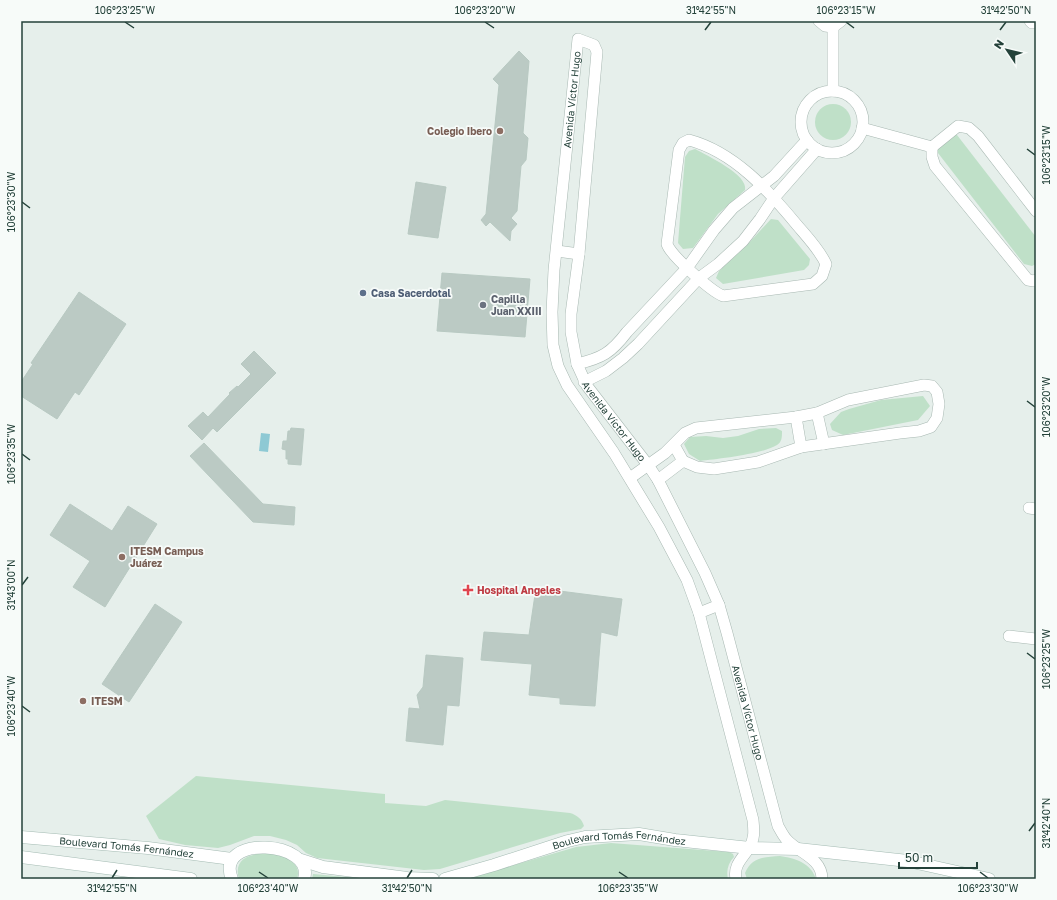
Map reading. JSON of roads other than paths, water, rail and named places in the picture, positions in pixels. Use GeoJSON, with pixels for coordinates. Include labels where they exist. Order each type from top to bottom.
{"type":"FeatureCollection","features":[{"type":"Feature","properties":{"kind":"main road","name":"Boulevard Tomás Fernández"},"geometry":{"type":"LineString","coordinates":[[445,879],[585,837],[639,834],[676,840],[750,848],[798,849],[908,861],[989,879]]}},
{"type":"Feature","properties":{"kind":"main road","name":"Boulevard Tomás Fernández"},"geometry":{"type":"LineString","coordinates":[[21,837],[148,848],[232,860]]}},
{"type":"Feature","properties":{"kind":"main road"},"geometry":{"type":"LineString","coordinates":[[232,879],[230,868],[232,860],[238,854],[255,848],[269,848],[283,851],[301,860],[323,867],[407,878],[433,879]]}},
{"type":"Feature","properties":{"kind":"main road"},"geometry":{"type":"LineString","coordinates":[[21,858],[191,879]]}},
{"type":"Feature","properties":{"kind":"main road"},"geometry":{"type":"LineString","coordinates":[[301,860],[304,867],[304,879]]}},
{"type":"Feature","properties":{"kind":"street"},"geometry":{"type":"LineString","coordinates":[[819,21],[825,26],[837,24],[833,91]]}},
{"type":"Feature","properties":{"kind":"street","name":"Avenida Víctor Hugo"},"geometry":{"type":"LineString","coordinates":[[750,848],[754,837],[754,820],[699,613],[687,580],[674,553],[630,478],[566,385],[558,366],[553,345],[552,312],[554,270],[578,39],[594,45],[597,52],[579,254],[571,314],[571,332],[577,364],[584,382],[658,480],[705,573],[719,605],[774,812],[782,834],[787,841],[814,860],[822,871],[822,879]]}},
{"type":"Feature","properties":{"kind":"street"},"geometry":{"type":"LineString","coordinates":[[833,91],[842,93],[850,97],[861,110],[863,119],[862,128],[859,137],[846,150],[827,152],[818,149],[807,140],[803,131],[803,112],[815,97],[823,93],[833,91]]}},
{"type":"Feature","properties":{"kind":"street"},"geometry":{"type":"LineString","coordinates":[[932,147],[958,126],[969,128],[978,136],[1036,211]]}},
{"type":"Feature","properties":{"kind":"street"},"geometry":{"type":"LineString","coordinates":[[862,128],[932,147]]}},
{"type":"Feature","properties":{"kind":"street"},"geometry":{"type":"LineString","coordinates":[[688,140],[702,143],[737,164],[774,198],[820,253],[826,264],[822,276],[813,284],[723,296],[716,293],[687,268],[667,244],[678,150],[683,143],[688,140]]}},
{"type":"Feature","properties":{"kind":"street"},"geometry":{"type":"LineString","coordinates":[[577,364],[596,359],[618,344],[627,332],[687,268],[714,230],[733,208],[774,176],[807,140]]}},
{"type":"Feature","properties":{"kind":"street"},"geometry":{"type":"LineString","coordinates":[[932,147],[932,156],[935,166],[1028,280],[1036,280]]}},
{"type":"Feature","properties":{"kind":"street"},"geometry":{"type":"LineString","coordinates":[[584,382],[606,371],[623,358],[638,344],[699,278],[718,264],[744,241],[774,198],[818,149]]}},
{"type":"Feature","properties":{"kind":"street"},"geometry":{"type":"LineString","coordinates":[[557,251],[579,254]]}},
{"type":"Feature","properties":{"kind":"street"},"geometry":{"type":"LineString","coordinates":[[552,312],[571,314]]}},
{"type":"Feature","properties":{"kind":"street"},"geometry":{"type":"LineString","coordinates":[[627,332],[638,344]]}},
{"type":"Feature","properties":{"kind":"street"},"geometry":{"type":"LineString","coordinates":[[630,478],[674,445],[685,433],[696,428],[719,424],[796,417],[817,413],[848,400],[924,385],[932,386],[937,392],[939,404],[937,418],[931,427],[926,429],[801,448],[758,462],[714,469],[697,467],[683,461],[674,445]]}},
{"type":"Feature","properties":{"kind":"street"},"geometry":{"type":"LineString","coordinates":[[817,413],[824,444]]}},
{"type":"Feature","properties":{"kind":"street"},"geometry":{"type":"LineString","coordinates":[[796,417],[801,448]]}},
{"type":"Feature","properties":{"kind":"street"},"geometry":{"type":"LineString","coordinates":[[658,480],[683,461]]}},
{"type":"Feature","properties":{"kind":"street"},"geometry":{"type":"LineString","coordinates":[[699,613],[719,605]]}},
{"type":"Feature","properties":{"kind":"street"},"geometry":{"type":"LineString","coordinates":[[1009,636],[1036,639]]}},
{"type":"Feature","properties":{"kind":"street"},"geometry":{"type":"LineString","coordinates":[[736,879],[735,874],[737,865],[750,848]]}},
{"type":"Feature","properties":{"kind":"water"},"geometry":{"type":"Polygon","coordinates":[[[261,433],[270,434],[268,452],[259,451],[261,433]]]}},
{"type":"Feature","properties":{"kind":"place","name":"Colegio Ibero"},"geometry":{"type":"Point","coordinates":[500,131]}},
{"type":"Feature","properties":{"kind":"place","name":"Casa Sacerdotal"},"geometry":{"type":"Point","coordinates":[363,293]}},
{"type":"Feature","properties":{"kind":"place","name":"Capilla Juan XXIII"},"geometry":{"type":"Point","coordinates":[483,305]}},
{"type":"Feature","properties":{"kind":"place","name":"ITESM Campus Juárez"},"geometry":{"type":"Point","coordinates":[122,557]}},
{"type":"Feature","properties":{"kind":"place","name":"Hospital Angeles"},"geometry":{"type":"Point","coordinates":[468,590]}},
{"type":"Feature","properties":{"kind":"place","name":"ITESM"},"geometry":{"type":"Point","coordinates":[83,701]}}]}
